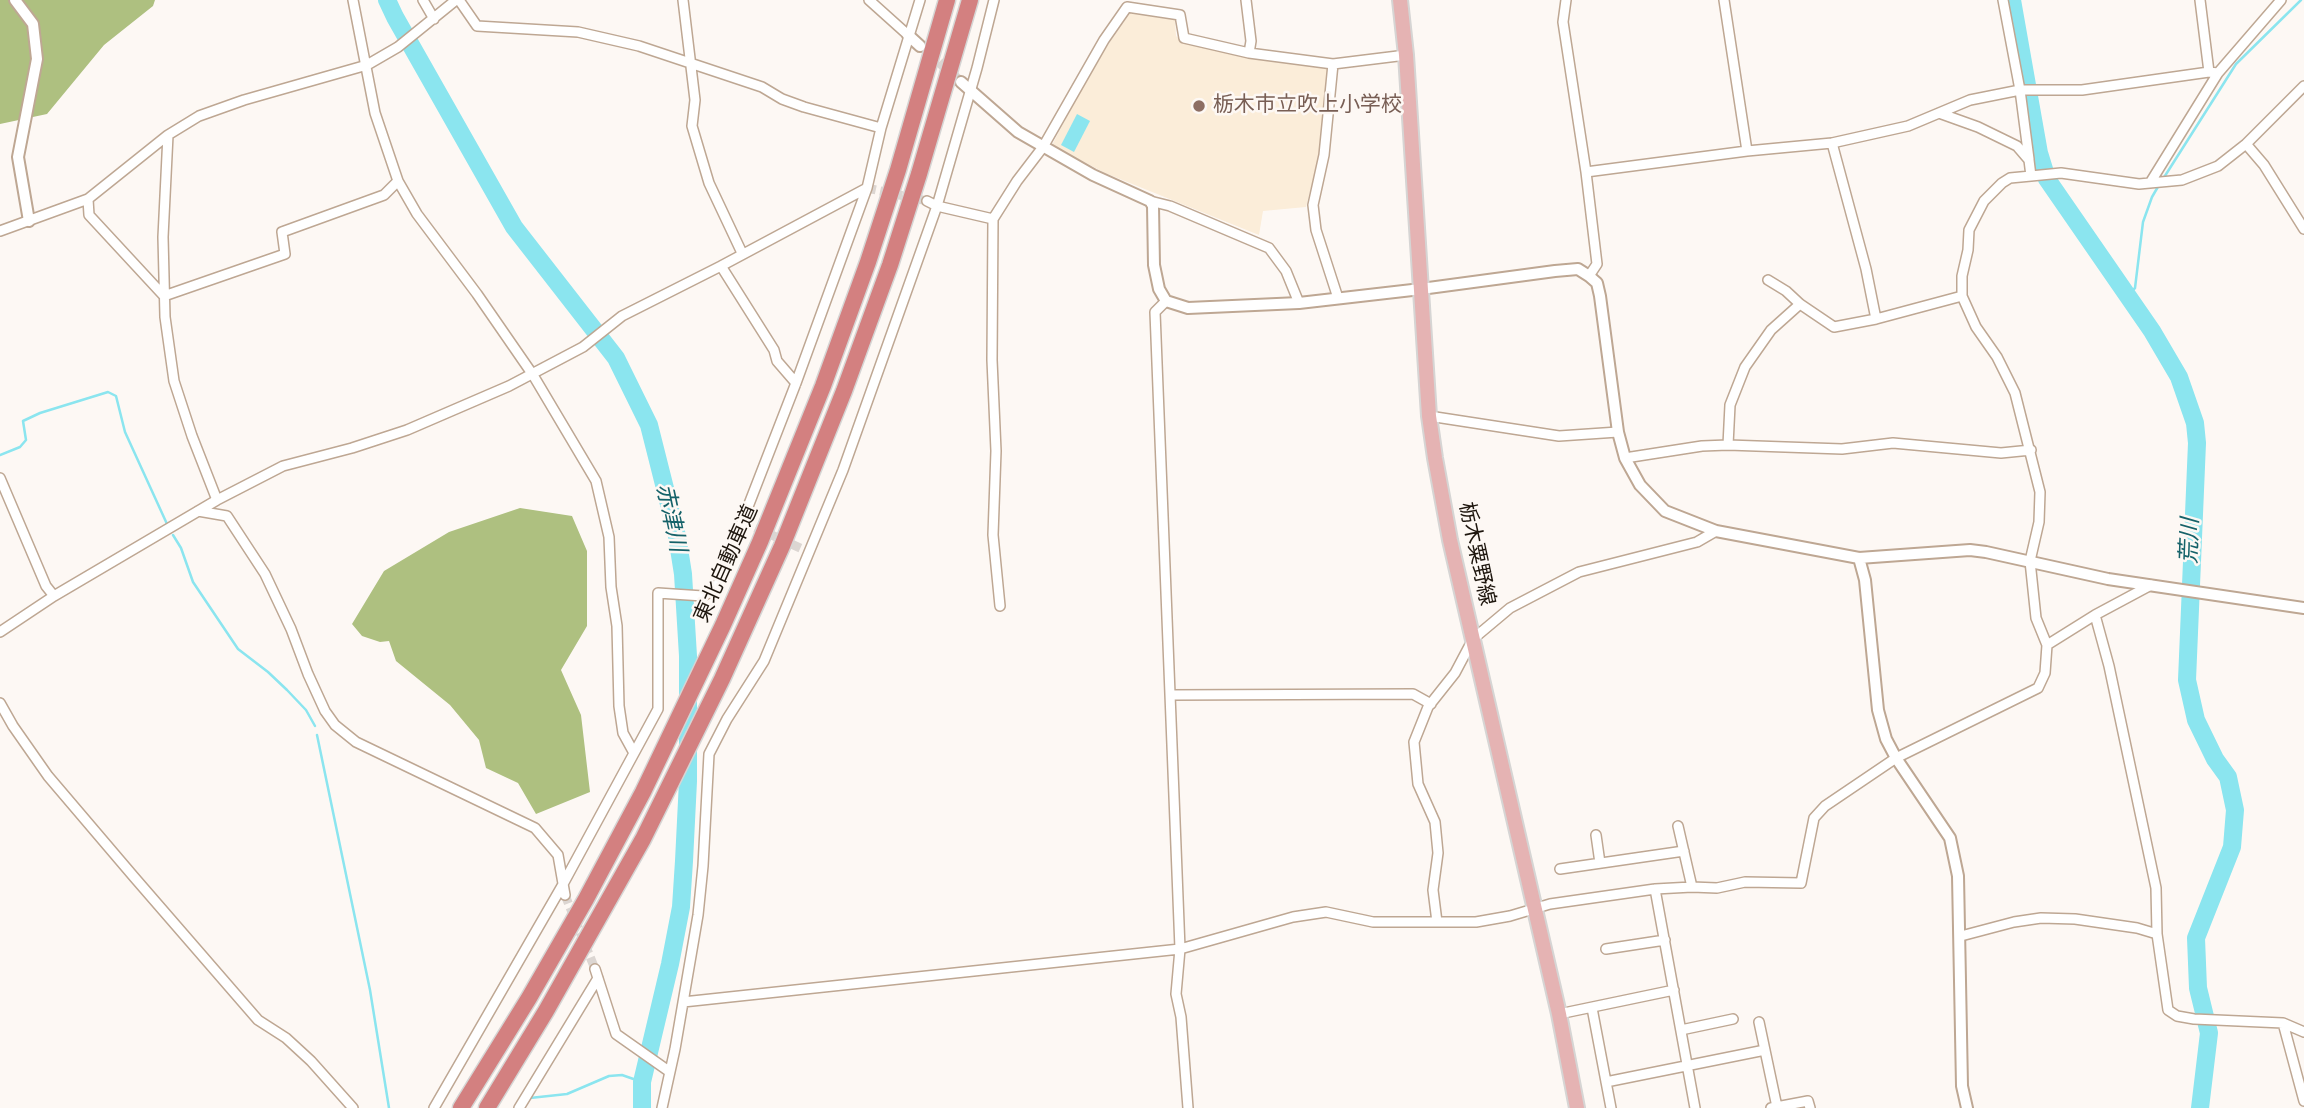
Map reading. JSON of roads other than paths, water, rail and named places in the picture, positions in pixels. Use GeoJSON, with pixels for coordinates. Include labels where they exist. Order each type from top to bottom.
{"type":"FeatureCollection","features":[{"type":"Feature","properties":{"kind":"highway","name":"東北自動車道"},"geometry":{"type":"LineString","coordinates":[[461,1108],[529,999],[586,900],[643,792],[723,625],[800,447],[868,262],[898,170],[947,0]]}},
{"type":"Feature","properties":{"kind":"highway","name":"東北自動車道"},"geometry":{"type":"LineString","coordinates":[[487,1108],[553,1000],[643,839],[722,679],[782,546],[849,379],[919,174],[970,0]]}},
{"type":"Feature","properties":{"kind":"main road","name":"栃木粟野線"},"geometry":{"type":"LineString","coordinates":[[1400,0],[1406,55],[1429,416],[1440,490],[1559,1014],[1577,1108]]}},
{"type":"Feature","properties":{"kind":"street"},"geometry":{"type":"LineString","coordinates":[[15,0],[33,24],[37,59],[18,157],[29,221]]}},
{"type":"Feature","properties":{"kind":"street"},"geometry":{"type":"LineString","coordinates":[[353,0],[375,113],[398,181],[417,215],[477,294],[533,375],[596,481],[608,537],[617,626],[619,706],[623,733],[634,753]]}},
{"type":"Feature","properties":{"kind":"street"},"geometry":{"type":"LineString","coordinates":[[423,0],[431,21]]}},
{"type":"Feature","properties":{"kind":"street"},"geometry":{"type":"LineString","coordinates":[[0,231],[88,199],[168,135],[199,116],[244,100],[367,65],[398,47],[458,0],[477,26],[578,32],[639,46],[762,88],[804,107],[881,128]]}},
{"type":"Feature","properties":{"kind":"street"},"geometry":{"type":"LineString","coordinates":[[683,0],[695,100],[692,126],[709,183],[743,253]]}},
{"type":"Feature","properties":{"kind":"street"},"geometry":{"type":"LineString","coordinates":[[869,0],[920,46]]}},
{"type":"Feature","properties":{"kind":"street"},"geometry":{"type":"LineString","coordinates":[[433,1108],[564,890],[658,709],[658,593],[703,596],[716,589],[796,383],[867,188],[881,128],[920,0]]}},
{"type":"Feature","properties":{"kind":"street"},"geometry":{"type":"LineString","coordinates":[[662,1108],[683,1002],[703,866],[709,754],[727,719],[764,661],[844,470],[936,206],[966,86],[994,0]]}},
{"type":"Feature","properties":{"kind":"street"},"geometry":{"type":"LineString","coordinates":[[1246,0],[1251,41],[1249,52]]}},
{"type":"Feature","properties":{"kind":"street"},"geometry":{"type":"LineString","coordinates":[[1569,0],[1563,22],[1597,264],[1589,276]]}},
{"type":"Feature","properties":{"kind":"street"},"geometry":{"type":"LineString","coordinates":[[1724,0],[1748,151]]}},
{"type":"Feature","properties":{"kind":"street"},"geometry":{"type":"LineString","coordinates":[[2003,0],[2020,90],[2031,176]]}},
{"type":"Feature","properties":{"kind":"street"},"geometry":{"type":"LineString","coordinates":[[2200,0],[2213,72]]}},
{"type":"Feature","properties":{"kind":"street"},"geometry":{"type":"LineString","coordinates":[[2150,183],[2213,72],[2281,0]]}},
{"type":"Feature","properties":{"kind":"street"},"geometry":{"type":"LineString","coordinates":[[1000,606],[993,535],[996,451],[992,347],[993,219],[1042,147],[1104,40],[1127,7],[1180,15],[1184,38],[1249,52],[1333,64],[1406,55]]}},
{"type":"Feature","properties":{"kind":"street"},"geometry":{"type":"LineString","coordinates":[[1333,64],[1324,155],[1313,205],[1316,230],[1339,298]]}},
{"type":"Feature","properties":{"kind":"street"},"geometry":{"type":"LineString","coordinates":[[1586,172],[1832,143],[1908,126],[1970,100],[2020,90],[2082,90],[2213,72]]}},
{"type":"Feature","properties":{"kind":"street"},"geometry":{"type":"LineString","coordinates":[[966,86],[1018,132],[1093,176],[1269,248],[1286,271],[1299,303]]}},
{"type":"Feature","properties":{"kind":"street"},"geometry":{"type":"LineString","coordinates":[[683,1002],[1180,949],[1293,917],[1326,912],[1373,922],[1476,922],[1550,904],[1655,889],[1717,888],[1745,882],[1801,883],[1814,818],[1825,806],[1896,758],[2038,688],[2045,673],[2047,645],[2036,618],[2030,561],[2039,522],[2040,492],[2031,450],[2015,393],[1997,357],[1976,327],[1962,296],[1962,276],[1969,230],[1984,201],[2010,178],[2061,173],[2150,183],[2182,180],[2218,166],[2246,144],[2304,86]]}},
{"type":"Feature","properties":{"kind":"street"},"geometry":{"type":"LineString","coordinates":[[1939,113],[1979,127],[2017,146],[2029,160]]}},
{"type":"Feature","properties":{"kind":"street"},"geometry":{"type":"LineString","coordinates":[[168,135],[163,237],[164,296],[174,381],[217,500]]}},
{"type":"Feature","properties":{"kind":"street"},"geometry":{"type":"LineString","coordinates":[[1832,143],[1866,269],[1876,319]]}},
{"type":"Feature","properties":{"kind":"street"},"geometry":{"type":"LineString","coordinates":[[2246,144],[2264,165],[2304,229]]}},
{"type":"Feature","properties":{"kind":"street"},"geometry":{"type":"LineString","coordinates":[[164,296],[285,254],[282,232],[384,195],[398,181]]}},
{"type":"Feature","properties":{"kind":"street"},"geometry":{"type":"LineString","coordinates":[[0,632],[54,596],[217,500],[283,467],[407,430],[533,375],[587,344],[619,318],[767,243],[867,188]]}},
{"type":"Feature","properties":{"kind":"street"},"geometry":{"type":"LineString","coordinates":[[88,199],[89,215],[164,296]]}},
{"type":"Feature","properties":{"kind":"street"},"geometry":{"type":"LineString","coordinates":[[927,201],[936,206],[993,219]]}},
{"type":"Feature","properties":{"kind":"street"},"geometry":{"type":"LineString","coordinates":[[1150,201],[1153,206],[1154,265],[1159,289],[1166,301],[1188,308],[1299,303],[1555,271],[1578,270],[1589,276],[1597,283],[1600,296],[1618,432],[1625,458],[1640,485],[1665,511],[1716,531],[1859,558],[1970,550],[2108,579],[2304,608]]}},
{"type":"Feature","properties":{"kind":"street"},"geometry":{"type":"LineString","coordinates":[[721,266],[774,351],[777,361],[796,383]]}},
{"type":"Feature","properties":{"kind":"street"},"geometry":{"type":"LineString","coordinates":[[1768,280],[1834,327],[1876,319],[1962,296]]}},
{"type":"Feature","properties":{"kind":"street"},"geometry":{"type":"LineString","coordinates":[[1166,301],[1155,312],[1180,949],[1176,994],[1181,1017],[1188,1108]]}},
{"type":"Feature","properties":{"kind":"street"},"geometry":{"type":"LineString","coordinates":[[1728,445],[1730,405],[1745,367],[1771,330],[1800,304]]}},
{"type":"Feature","properties":{"kind":"street"},"geometry":{"type":"LineString","coordinates":[[1429,416],[1559,436],[1618,432]]}},
{"type":"Feature","properties":{"kind":"street"},"geometry":{"type":"LineString","coordinates":[[1625,458],[1702,446],[1728,445],[1842,449],[1893,443],[2001,453],[2031,450]]}},
{"type":"Feature","properties":{"kind":"street"},"geometry":{"type":"LineString","coordinates":[[0,478],[46,586],[54,596]]}},
{"type":"Feature","properties":{"kind":"street"},"geometry":{"type":"LineString","coordinates":[[198,511],[227,516],[265,574],[325,712],[335,725],[356,742],[535,828],[558,855],[564,890]]}},
{"type":"Feature","properties":{"kind":"street"},"geometry":{"type":"LineString","coordinates":[[1437,922],[1433,890],[1438,853],[1436,822],[1418,784],[1413,752],[1419,725],[1455,673],[1473,639],[1510,608],[1579,572],[1697,542],[1716,531]]}},
{"type":"Feature","properties":{"kind":"street"},"geometry":{"type":"LineString","coordinates":[[1859,558],[1865,580],[1878,710],[1886,738],[1896,758],[1950,838],[1958,876],[1962,1086],[1967,1108]]}},
{"type":"Feature","properties":{"kind":"street"},"geometry":{"type":"LineString","coordinates":[[2047,645],[2151,585]]}},
{"type":"Feature","properties":{"kind":"street"},"geometry":{"type":"LineString","coordinates":[[2095,615],[2109,666],[2156,888],[2157,934],[2163,992],[2168,1010],[2177,1016],[2194,1019],[2283,1024],[2304,1032]]}},
{"type":"Feature","properties":{"kind":"street"},"geometry":{"type":"LineString","coordinates":[[1171,695],[1413,694],[1431,704]]}},
{"type":"Feature","properties":{"kind":"street"},"geometry":{"type":"LineString","coordinates":[[0,703],[48,776],[258,1020],[286,1038],[311,1061],[353,1108]]}},
{"type":"Feature","properties":{"kind":"street"},"geometry":{"type":"LineString","coordinates":[[1678,826],[1692,887]]}},
{"type":"Feature","properties":{"kind":"street"},"geometry":{"type":"LineString","coordinates":[[1596,835],[1600,863]]}},
{"type":"Feature","properties":{"kind":"street"},"geometry":{"type":"LineString","coordinates":[[1560,869],[1684,850]]}},
{"type":"Feature","properties":{"kind":"street"},"geometry":{"type":"LineString","coordinates":[[1655,889],[1695,1108]]}},
{"type":"Feature","properties":{"kind":"street"},"geometry":{"type":"LineString","coordinates":[[1961,936],[2041,918],[2075,919],[2137,928],[2157,934]]}},
{"type":"Feature","properties":{"kind":"street"},"geometry":{"type":"LineString","coordinates":[[1606,949],[1664,940]]}},
{"type":"Feature","properties":{"kind":"street"},"geometry":{"type":"LineString","coordinates":[[519,1108],[597,973],[616,1034],[670,1072]]}},
{"type":"Feature","properties":{"kind":"street"},"geometry":{"type":"LineString","coordinates":[[1559,1014],[1674,990]]}},
{"type":"Feature","properties":{"kind":"street"},"geometry":{"type":"LineString","coordinates":[[1591,1008],[1611,1108]]}},
{"type":"Feature","properties":{"kind":"street"},"geometry":{"type":"LineString","coordinates":[[1681,1030],[1733,1019]]}},
{"type":"Feature","properties":{"kind":"street"},"geometry":{"type":"LineString","coordinates":[[1759,1022],[1774,1107],[1808,1101],[1810,1108]]}},
{"type":"Feature","properties":{"kind":"street"},"geometry":{"type":"LineString","coordinates":[[2283,1024],[2304,1101]]}},
{"type":"Feature","properties":{"kind":"street"},"geometry":{"type":"LineString","coordinates":[[1606,1082],[1765,1050]]}},
{"type":"Feature","properties":{"kind":"water"},"geometry":{"type":"Polygon","coordinates":[[[1077,114],[1090,121],[1074,152],[1061,145],[1077,114]]]}},
{"type":"Feature","properties":{"kind":"waterway","name":"赤津川"},"geometry":{"type":"LineString","coordinates":[[387,0],[514,227],[616,358],[649,425],[677,536],[683,574],[688,656],[688,781],[684,861],[681,907],[642,1082],[642,1108]]}},
{"type":"Feature","properties":{"kind":"waterway","name":"荒川"},"geometry":{"type":"LineString","coordinates":[[2012,0],[2039,153],[2047,179],[2152,331],[2179,377],[2195,423],[2197,443],[2187,680],[2196,720],[2215,759],[2228,777],[2235,810],[2232,847],[2196,938],[2198,988],[2209,1033],[2200,1108]]}},
{"type":"Feature","properties":{"kind":"waterway"},"geometry":{"type":"LineString","coordinates":[[2163,179],[2236,64],[2301,0]]}},
{"type":"Feature","properties":{"kind":"waterway"},"geometry":{"type":"LineString","coordinates":[[2127,296],[2135,288],[2143,222],[2159,185]]}},
{"type":"Feature","properties":{"kind":"waterway"},"geometry":{"type":"LineString","coordinates":[[0,455],[20,447],[26,440],[23,421],[108,392],[116,396],[125,432],[167,524]]}},
{"type":"Feature","properties":{"kind":"waterway"},"geometry":{"type":"LineString","coordinates":[[173,535],[181,548],[193,582],[238,649],[287,690],[306,710],[315,726]]}},
{"type":"Feature","properties":{"kind":"waterway"},"geometry":{"type":"LineString","coordinates":[[317,735],[370,990],[389,1108]]}},
{"type":"Feature","properties":{"kind":"waterway"},"geometry":{"type":"LineString","coordinates":[[530,1098],[567,1094],[609,1076],[622,1075],[642,1082]]}},
{"type":"Feature","properties":{"kind":"tunnel"},"geometry":{"type":"LineString","coordinates":[[928,52],[961,82]]}},
{"type":"Feature","properties":{"kind":"tunnel"},"geometry":{"type":"LineString","coordinates":[[867,188],[927,201]]}},
{"type":"Feature","properties":{"kind":"tunnel"},"geometry":{"type":"LineString","coordinates":[[743,522],[809,552]]}},
{"type":"Feature","properties":{"kind":"tunnel"},"geometry":{"type":"LineString","coordinates":[[565,895],[595,969]]}},
{"type":"Feature","properties":{"kind":"place","name":"栃木市立吹上小学校"},"geometry":{"type":"Point","coordinates":[1199,106]}}]}
